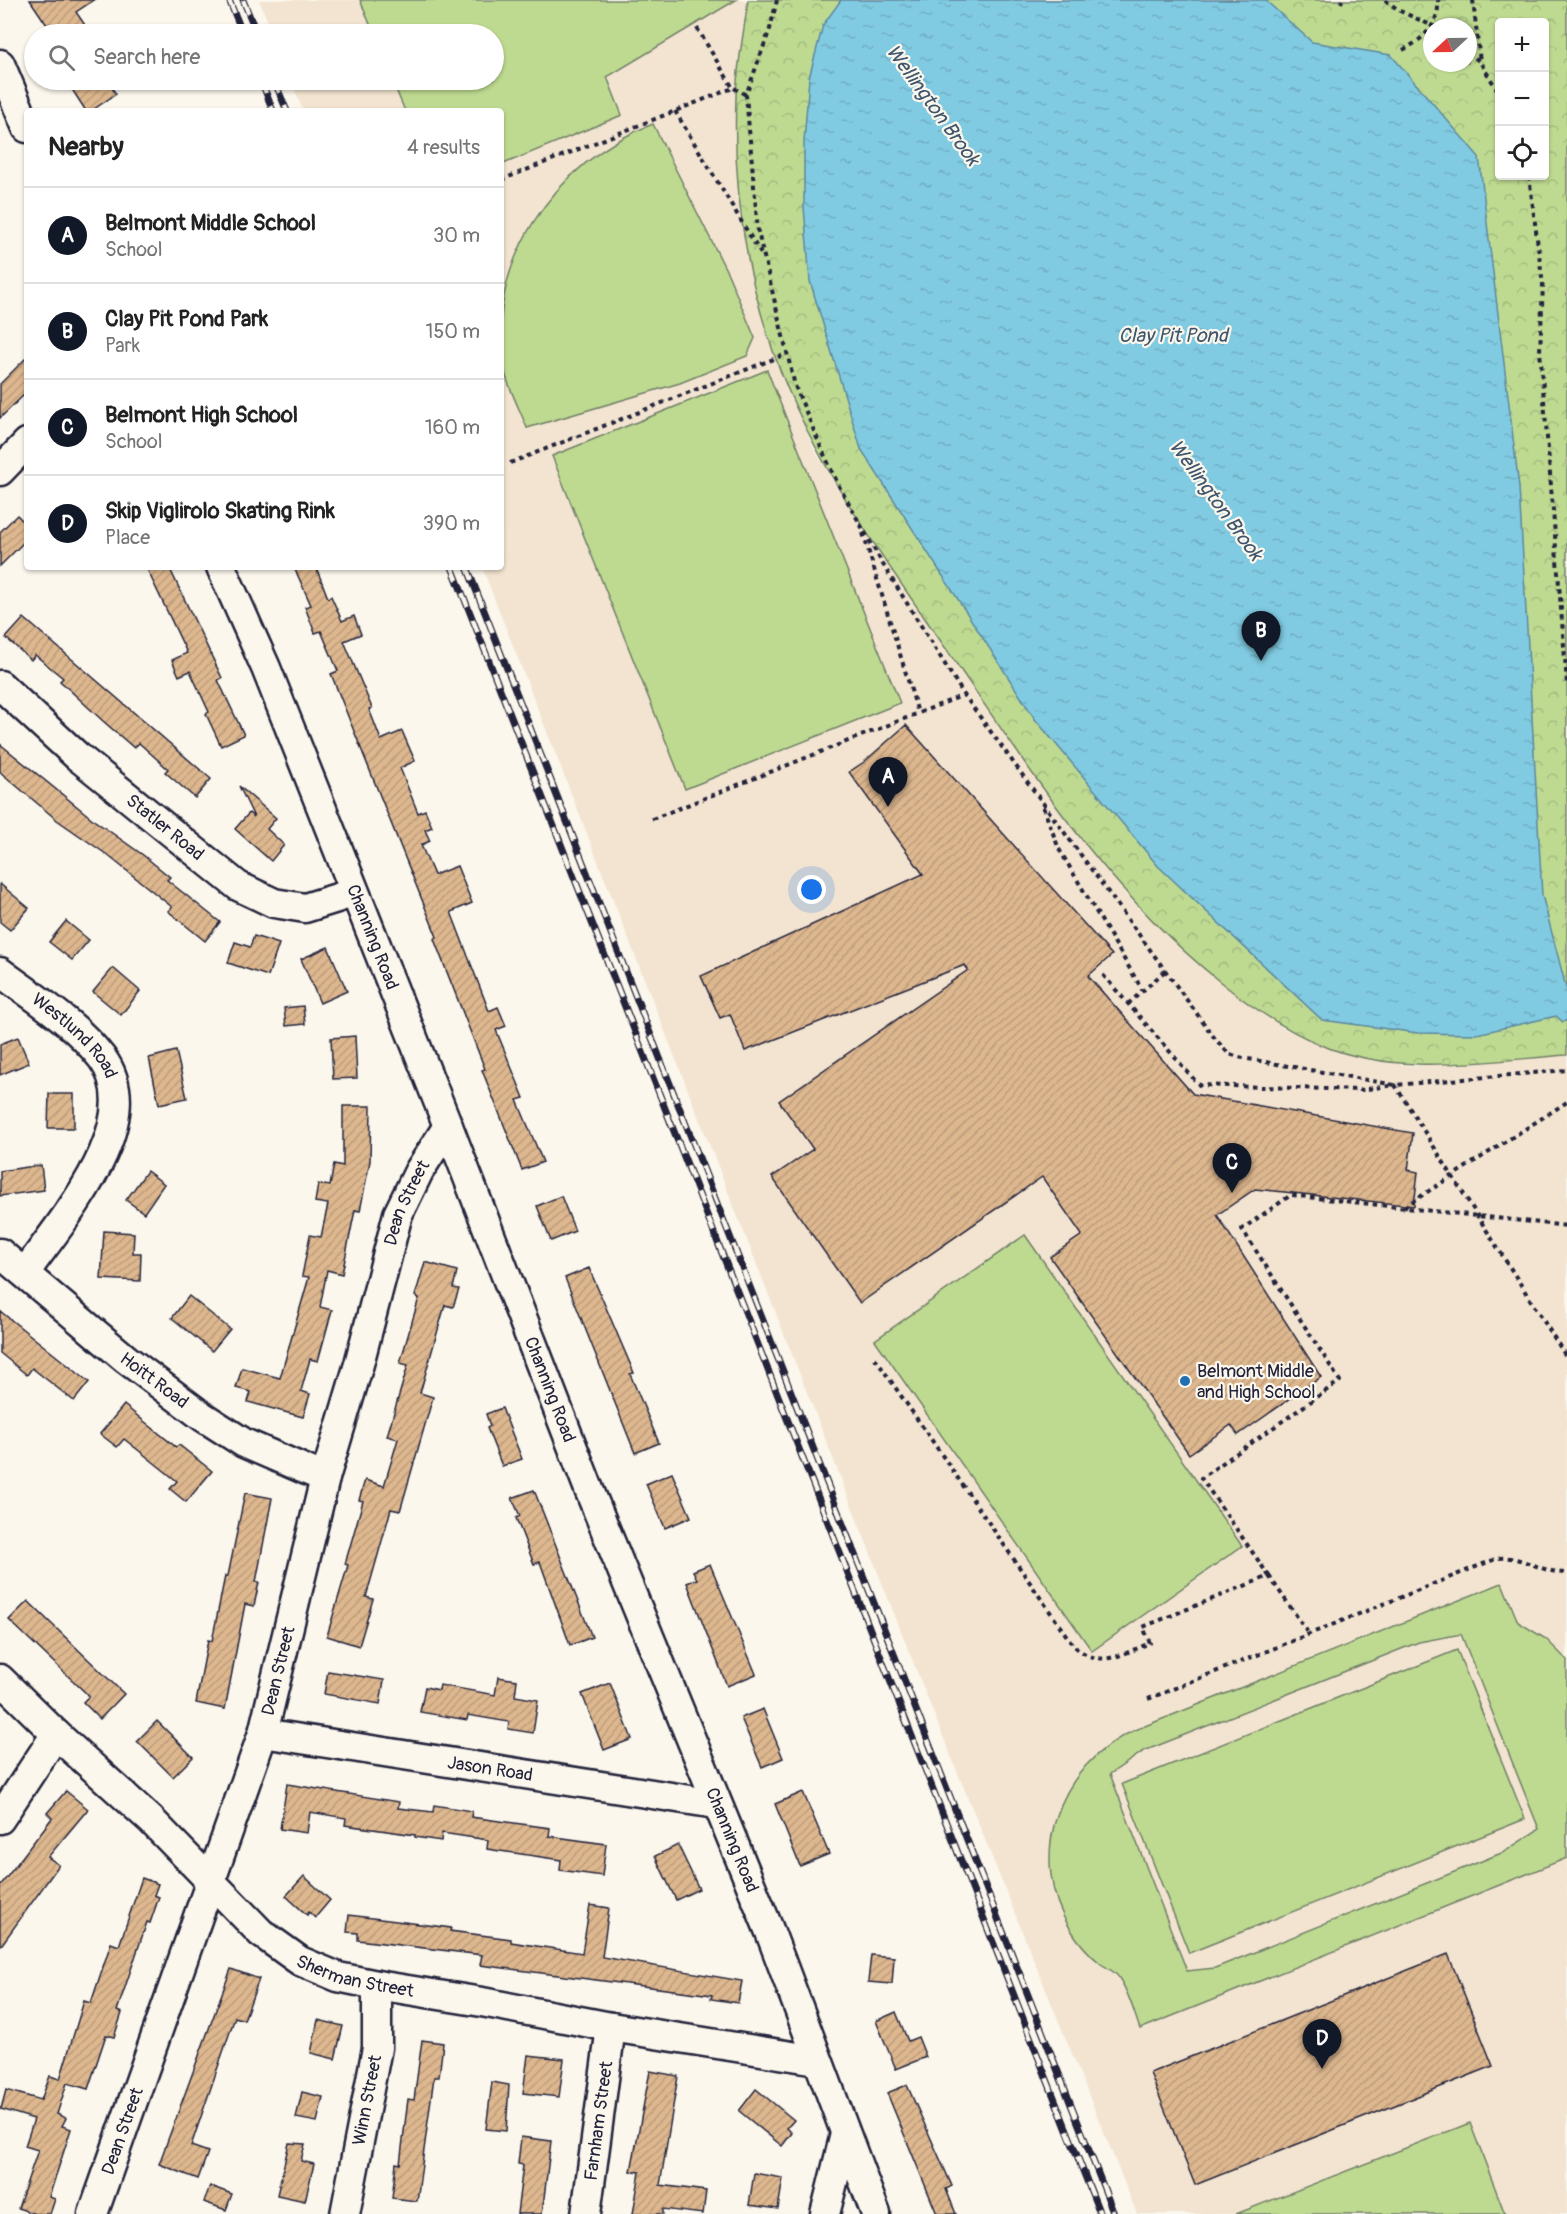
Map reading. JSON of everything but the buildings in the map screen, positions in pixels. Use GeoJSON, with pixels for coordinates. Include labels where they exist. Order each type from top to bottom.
{"type":"FeatureCollection","features":[{"type":"Feature","properties":{"kind":"street"},"geometry":{"type":"LineString","coordinates":[[0,64],[24,121]]}},
{"type":"Feature","properties":{"kind":"street"},"geometry":{"type":"LineString","coordinates":[[0,471],[24,446]]}},
{"type":"Feature","properties":{"kind":"street","name":"Channing Road"},"geometry":{"type":"LineString","coordinates":[[222,570],[266,668],[590,1492],[770,1932],[876,2214]]}},
{"type":"Feature","properties":{"kind":"street","name":"Statler Road"},"geometry":{"type":"LineString","coordinates":[[0,685],[77,756],[238,886],[274,903],[305,908],[353,893]]}},
{"type":"Feature","properties":{"kind":"street","name":"Westlund Road"},"geometry":{"type":"LineString","coordinates":[[0,972],[80,1033],[103,1060],[117,1094],[110,1135],[91,1180],[25,1273]]}},
{"type":"Feature","properties":{"kind":"street","name":"Dean Street"},"geometry":{"type":"LineString","coordinates":[[93,2214],[263,1733],[325,1478],[359,1364],[398,1214],[419,1170],[448,1126]]}},
{"type":"Feature","properties":{"kind":"street","name":"Hoitt Road"},"geometry":{"type":"LineString","coordinates":[[0,1253],[126,1359],[202,1416],[244,1443],[325,1478]]}},
{"type":"Feature","properties":{"kind":"street","name":"Sherman Street"},"geometry":{"type":"LineString","coordinates":[[0,1679],[56,1734],[151,1820],[261,1933],[300,1961],[338,1977],[377,1985],[482,2002],[611,2027],[818,2060]]}},
{"type":"Feature","properties":{"kind":"street","name":"Jason Road"},"geometry":{"type":"LineString","coordinates":[[263,1733],[716,1804]]}},
{"type":"Feature","properties":{"kind":"street"},"geometry":{"type":"LineString","coordinates":[[0,1819],[56,1734]]}},
{"type":"Feature","properties":{"kind":"street","name":"Winn Street"},"geometry":{"type":"LineString","coordinates":[[345,2214],[377,2048],[377,1985]]}},
{"type":"Feature","properties":{"kind":"street","name":"Farnham Street"},"geometry":{"type":"LineString","coordinates":[[586,2214],[611,2027]]}},
{"type":"Feature","properties":{"kind":"street"},"geometry":{"type":"LineString","coordinates":[[825,2214],[845,2134]]}},
{"type":"Feature","properties":{"kind":"path"},"geometry":{"type":"LineString","coordinates":[[777,0],[770,29],[746,95],[763,256],[795,386],[823,452],[860,525],[964,695],[1216,1040],[1229,1054],[1395,1085],[1567,1358]]}},
{"type":"Feature","properties":{"kind":"path"},"geometry":{"type":"LineString","coordinates":[[1385,0],[1400,11],[1423,21]]}},
{"type":"Feature","properties":{"kind":"path"},"geometry":{"type":"LineString","coordinates":[[1435,18],[1438,0]]}},
{"type":"Feature","properties":{"kind":"path"},"geometry":{"type":"LineString","coordinates":[[1473,0],[1480,62]]}},
{"type":"Feature","properties":{"kind":"path"},"geometry":{"type":"LineString","coordinates":[[697,28],[734,88],[746,95]]}},
{"type":"Feature","properties":{"kind":"path"},"geometry":{"type":"LineString","coordinates":[[1402,50],[1423,38]]}},
{"type":"Feature","properties":{"kind":"path"},"geometry":{"type":"LineString","coordinates":[[1477,60],[1495,86]]}},
{"type":"Feature","properties":{"kind":"path"},"geometry":{"type":"LineString","coordinates":[[504,179],[734,88]]}},
{"type":"Feature","properties":{"kind":"path"},"geometry":{"type":"LineString","coordinates":[[675,111],[763,256]]}},
{"type":"Feature","properties":{"kind":"path"},"geometry":{"type":"LineString","coordinates":[[1530,180],[1543,285],[1540,351],[1567,683]]}},
{"type":"Feature","properties":{"kind":"path"},"geometry":{"type":"LineString","coordinates":[[510,463],[786,354]]}},
{"type":"Feature","properties":{"kind":"path"},"geometry":{"type":"LineString","coordinates":[[860,525],[918,713]]}},
{"type":"Feature","properties":{"kind":"path"},"geometry":{"type":"LineString","coordinates":[[652,819],[964,695]]}},
{"type":"Feature","properties":{"kind":"path"},"geometry":{"type":"LineString","coordinates":[[1041,801],[1059,849],[1143,991]]}},
{"type":"Feature","properties":{"kind":"path"},"geometry":{"type":"LineString","coordinates":[[1128,1004],[1165,971]]}},
{"type":"Feature","properties":{"kind":"path"},"geometry":{"type":"LineString","coordinates":[[1103,975],[1199,1084],[1361,1090],[1567,1070]]}},
{"type":"Feature","properties":{"kind":"path"},"geometry":{"type":"LineString","coordinates":[[1403,1208],[1567,1102]]}},
{"type":"Feature","properties":{"kind":"path"},"geometry":{"type":"LineString","coordinates":[[1308,1634],[1201,1478],[1340,1381],[1242,1229],[1291,1195],[1567,1226]]}},
{"type":"Feature","properties":{"kind":"path"},"geometry":{"type":"LineString","coordinates":[[875,1358],[1073,1645],[1082,1653],[1099,1660],[1109,1659],[1150,1643],[1143,1627],[1269,1576]]}},
{"type":"Feature","properties":{"kind":"path"},"geometry":{"type":"LineString","coordinates":[[1148,1699],[1498,1558],[1521,1559],[1546,1571],[1567,1573]]}},
{"type":"Feature","properties":{"kind":"shaded area","name":"Belmont Middle and High School"},"geometry":{"type":"Polygon","coordinates":[[[259,0],[748,0],[736,95],[741,218],[788,390],[814,449],[861,526],[1070,826],[1139,909],[1283,1028],[1324,1046],[1369,1060],[1413,1066],[1567,1055],[1567,2214],[1137,2214],[927,1697],[483,570],[504,570],[504,108],[302,108],[295,90],[504,90],[504,24],[269,24],[259,0]]]}},
{"type":"Feature","properties":{"kind":"green space"},"geometry":{"type":"Polygon","coordinates":[[[360,0],[736,0],[607,77],[622,115],[504,164],[504,108],[404,108],[396,90],[504,90],[504,24],[370,24],[360,0]]]}},
{"type":"Feature","properties":{"kind":"green space","name":"Clay Pit Pond"},"geometry":{"type":"Polygon","coordinates":[[[748,0],[1567,0],[1567,1055],[1474,1063],[1411,1064],[1351,1055],[1321,1045],[1280,1025],[1219,981],[1178,945],[1106,869],[1011,744],[872,541],[824,463],[803,422],[768,336],[746,248],[736,158],[735,127],[739,61],[748,0]]]}},
{"type":"Feature","properties":{"kind":"green space"},"geometry":{"type":"Polygon","coordinates":[[[653,124],[728,274],[755,338],[747,356],[680,383],[527,428],[505,373],[504,294],[516,257],[534,222],[557,190],[586,163],[618,141],[653,124]]]}},
{"type":"Feature","properties":{"kind":"green space"},"geometry":{"type":"Polygon","coordinates":[[[767,370],[900,703],[685,789],[552,456],[767,370]]]}},
{"type":"Feature","properties":{"kind":"green space"},"geometry":{"type":"Polygon","coordinates":[[[1025,1235],[1242,1546],[1092,1651],[875,1340],[1025,1235]]]}},
{"type":"Feature","properties":{"kind":"green space"},"geometry":{"type":"Polygon","coordinates":[[[1502,1583],[1518,1622],[1546,1639],[1567,1660],[1567,1858],[1140,2029],[1118,1976],[1092,1956],[1071,1930],[1057,1902],[1051,1873],[1051,1844],[1057,1816],[1069,1789],[1086,1765],[1108,1745],[1135,1730],[1502,1583]],[[1461,1634],[1419,1642],[1144,1751],[1110,1774],[1187,1971],[1215,1968],[1504,1852],[1539,1829],[1461,1634]]]}},
{"type":"Feature","properties":{"kind":"green space"},"geometry":{"type":"Polygon","coordinates":[[[1457,1650],[1525,1819],[1189,1953],[1122,1784],[1457,1650]]]}},
{"type":"Feature","properties":{"kind":"green space"},"geometry":{"type":"Polygon","coordinates":[[[1470,2123],[1505,2214],[1236,2214],[1470,2123]]]}},
{"type":"Feature","properties":{"kind":"water","name":"Clay Pit Pond"},"geometry":{"type":"Polygon","coordinates":[[[841,0],[1265,0],[1312,42],[1391,55],[1479,157],[1519,487],[1542,895],[1567,991],[1567,1020],[1563,1022],[1556,1016],[1477,1034],[1418,1033],[1322,1020],[1158,866],[1035,719],[861,449],[810,281],[804,207],[804,142],[809,78],[823,25],[841,0]]]}},
{"type":"Feature","properties":{"kind":"railway"},"geometry":{"type":"LineString","coordinates":[[229,0],[239,24]]}},
{"type":"Feature","properties":{"kind":"railway"},"geometry":{"type":"LineString","coordinates":[[243,0],[253,24]]}},
{"type":"Feature","properties":{"kind":"railway"},"geometry":{"type":"LineString","coordinates":[[265,90],[272,108]]}},
{"type":"Feature","properties":{"kind":"railway"},"geometry":{"type":"LineString","coordinates":[[278,90],[286,108]]}},
{"type":"Feature","properties":{"kind":"railway"},"geometry":{"type":"LineString","coordinates":[[453,570],[1100,2214]]}},
{"type":"Feature","properties":{"kind":"railway"},"geometry":{"type":"LineString","coordinates":[[468,570],[1114,2214]]}},
{"type":"Feature","properties":{"kind":"place","name":"Clay Pit Pond Park"},"geometry":{"type":"Point","coordinates":[1261,661]}},
{"type":"Feature","properties":{"kind":"place","name":"Belmont Middle School"},"geometry":{"type":"Point","coordinates":[888,807]}},
{"type":"Feature","properties":{"kind":"place","name":"Belmont High School"},"geometry":{"type":"Point","coordinates":[1232,1193]}},
{"type":"Feature","properties":{"kind":"place","name":"Belmont Middle and High School"},"geometry":{"type":"Point","coordinates":[1185,1381]}},
{"type":"Feature","properties":{"kind":"place","name":"Skip Viglirolo Skating Rink"},"geometry":{"type":"Point","coordinates":[1322,2069]}},
{"type":"Feature","properties":{"kind":"water label","name":"Wellington Brook"},"geometry":{"type":"Point","coordinates":[933,105]}},
{"type":"Feature","properties":{"kind":"water label","name":"Wellington Brook"},"geometry":{"type":"Point","coordinates":[1216,500]}}]}
